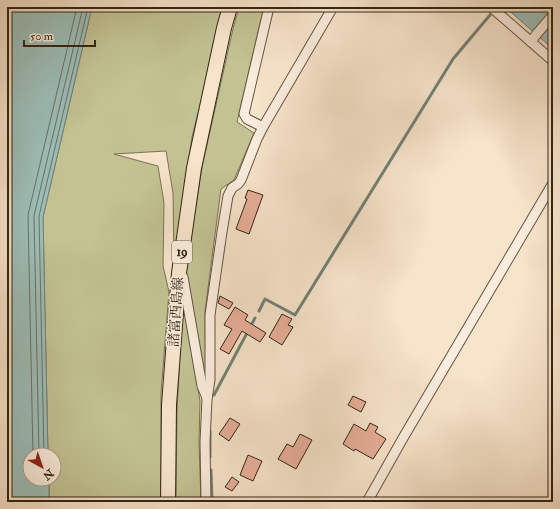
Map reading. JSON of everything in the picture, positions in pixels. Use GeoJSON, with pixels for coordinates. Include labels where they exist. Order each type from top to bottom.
{"type":"FeatureCollection","features":[{"type":"Feature","properties":{"kind":"main road","name":"諸富西島線"},"geometry":{"type":"LineString","coordinates":[[168,502],[170,405],[179,273],[194,168],[224,28],[230,7]]}},
{"type":"Feature","properties":{"kind":"street"},"geometry":{"type":"LineString","coordinates":[[263,127],[248,119],[244,114],[269,7]]}},
{"type":"Feature","properties":{"kind":"street"},"geometry":{"type":"LineString","coordinates":[[206,502],[205,442],[207,399],[210,380],[210,315],[228,196],[232,188],[242,180],[263,127],[333,7]]}},
{"type":"Feature","properties":{"kind":"street"},"geometry":{"type":"LineString","coordinates":[[490,7],[533,39],[553,61]]}},
{"type":"Feature","properties":{"kind":"street"},"geometry":{"type":"LineString","coordinates":[[533,39],[553,16]]}},
{"type":"Feature","properties":{"kind":"street"},"geometry":{"type":"LineString","coordinates":[[367,502],[553,183]]}},
{"type":"Feature","properties":{"kind":"street"},"geometry":{"type":"LineString","coordinates":[[179,273],[183,277],[202,386],[207,399]]}},
{"type":"Feature","properties":{"kind":"green space"},"geometry":{"type":"Polygon","coordinates":[[[92,7],[225,7],[192,137],[174,263],[173,193],[166,151],[114,154],[158,166],[164,203],[163,266],[169,292],[161,393],[161,502],[49,502],[49,487],[62,487],[62,447],[48,447],[43,217],[92,7]]]}},
{"type":"Feature","properties":{"kind":"green space"},"geometry":{"type":"Polygon","coordinates":[[[239,7],[264,7],[237,122],[254,133],[234,180],[221,189],[205,311],[206,383],[186,270],[202,167],[239,7]]]}},
{"type":"Feature","properties":{"kind":"green space"},"geometry":{"type":"Polygon","coordinates":[[[183,299],[200,401],[199,442],[201,502],[176,502],[177,410],[183,299]]]}},
{"type":"Feature","properties":{"kind":"water"},"geometry":{"type":"Polygon","coordinates":[[[7,7],[92,7],[43,217],[48,447],[22,447],[22,487],[49,487],[49,502],[7,502],[7,7]]]}},
{"type":"Feature","properties":{"kind":"water"},"geometry":{"type":"Polygon","coordinates":[[[505,7],[553,7],[553,49],[505,7]]]}},
{"type":"Feature","properties":{"kind":"building"},"geometry":{"type":"Polygon","coordinates":[[[248,190],[263,195],[249,234],[236,229],[247,199],[245,198],[248,190]]]}},
{"type":"Feature","properties":{"kind":"building"},"geometry":{"type":"Polygon","coordinates":[[[220,296],[233,303],[229,309],[218,303],[220,296]]]}},
{"type":"Feature","properties":{"kind":"building"},"geometry":{"type":"Polygon","coordinates":[[[235,307],[248,315],[245,320],[266,333],[260,342],[242,331],[229,354],[220,349],[232,329],[224,325],[235,307]]]}},
{"type":"Feature","properties":{"kind":"building"},"geometry":{"type":"Polygon","coordinates":[[[282,314],[292,319],[288,325],[293,327],[282,345],[269,337],[282,314]]]}},
{"type":"Feature","properties":{"kind":"building"},"geometry":{"type":"Polygon","coordinates":[[[353,396],[366,402],[361,412],[348,405],[353,396]]]}},
{"type":"Feature","properties":{"kind":"building"},"geometry":{"type":"Polygon","coordinates":[[[230,418],[240,424],[229,441],[219,434],[230,418]]]}},
{"type":"Feature","properties":{"kind":"building"},"geometry":{"type":"Polygon","coordinates":[[[370,423],[378,427],[375,432],[386,439],[373,459],[355,449],[354,451],[343,444],[354,424],[366,431],[370,423]]]}},
{"type":"Feature","properties":{"kind":"building"},"geometry":{"type":"Polygon","coordinates":[[[300,434],[312,440],[296,469],[278,459],[287,444],[293,447],[300,434]]]}},
{"type":"Feature","properties":{"kind":"building"},"geometry":{"type":"Polygon","coordinates":[[[248,455],[262,461],[253,481],[240,475],[248,455]]]}},
{"type":"Feature","properties":{"kind":"building"},"geometry":{"type":"Polygon","coordinates":[[[232,477],[239,482],[232,491],[225,487],[232,477]]]}},
{"type":"Feature","properties":{"kind":"waterway"},"geometry":{"type":"LineString","coordinates":[[259,311],[265,299],[295,315],[453,59],[490,15]]}},
{"type":"Feature","properties":{"kind":"waterway"},"geometry":{"type":"LineString","coordinates":[[214,395],[255,318]]}},
{"type":"Feature","properties":{"kind":"waterway"},"geometry":{"type":"LineString","coordinates":[[210,431],[210,457]]}},
{"type":"Feature","properties":{"kind":"waterway"},"geometry":{"type":"LineString","coordinates":[[211,470],[212,502]]}}]}
